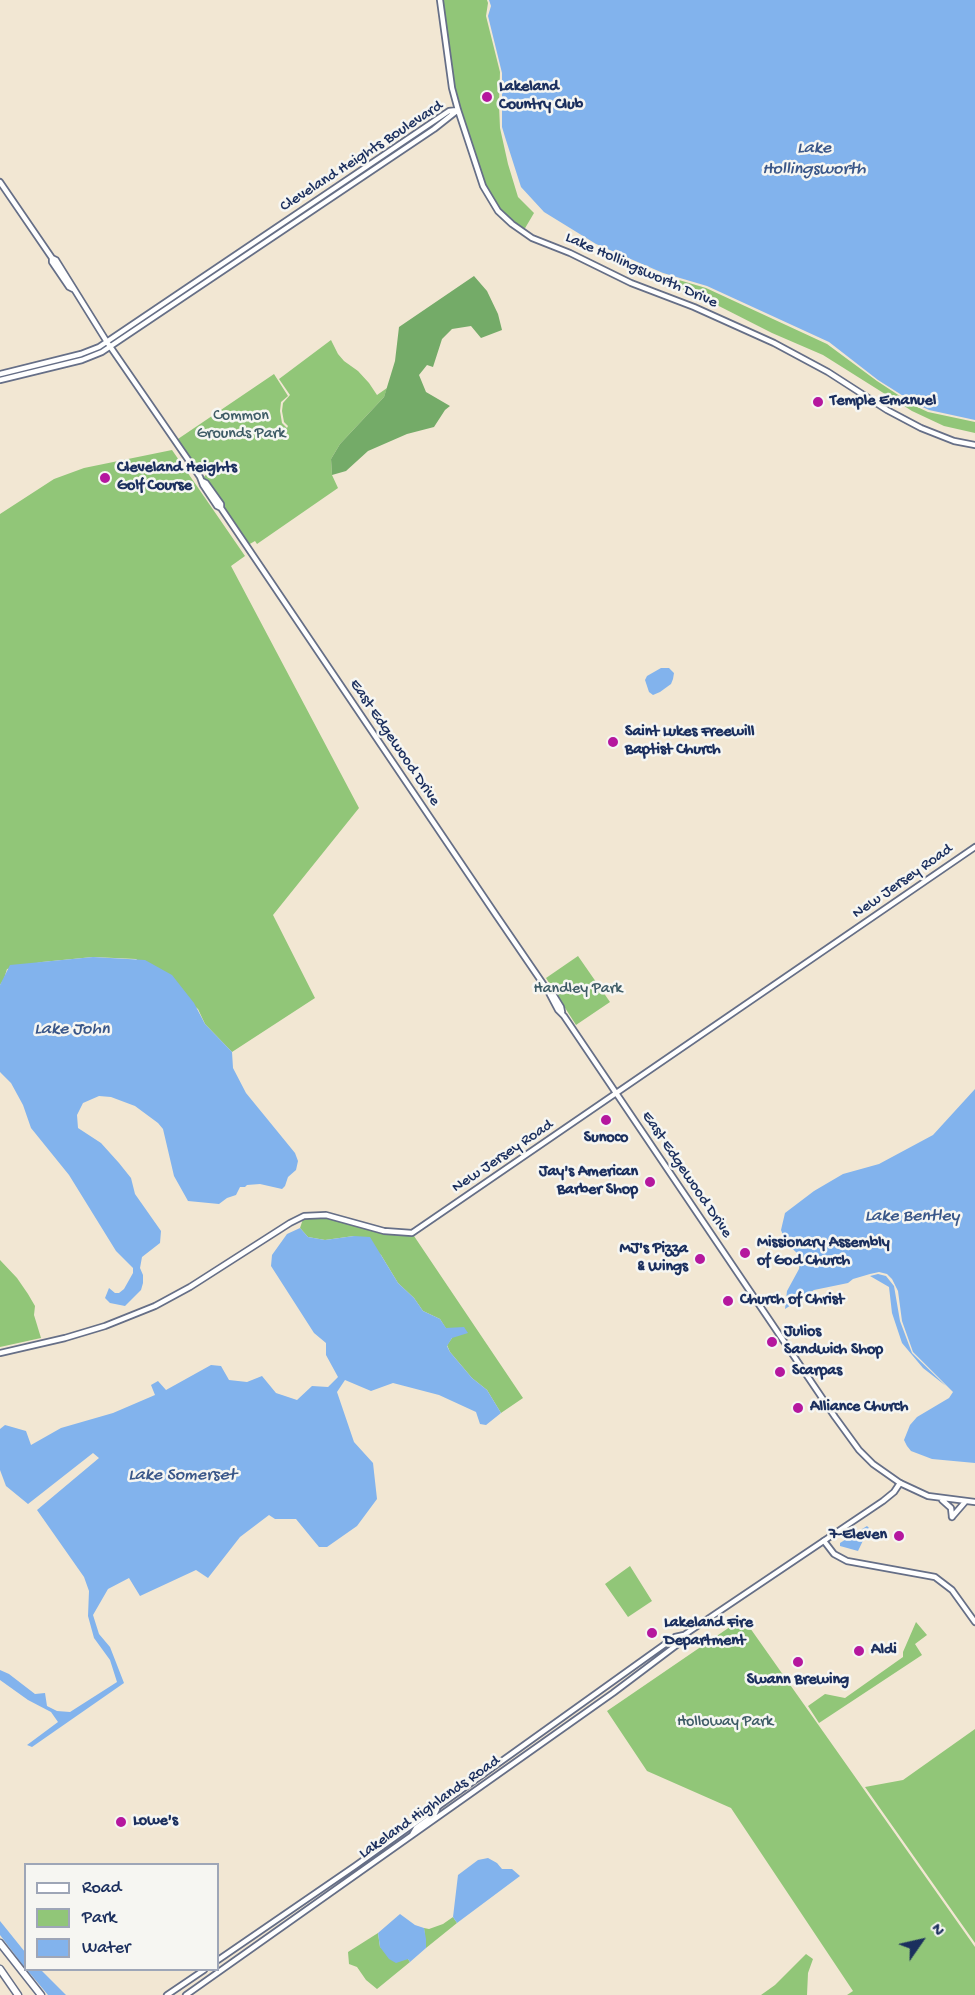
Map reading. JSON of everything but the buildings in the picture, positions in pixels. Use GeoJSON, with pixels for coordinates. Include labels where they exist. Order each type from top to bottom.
{"type":"FeatureCollection","features":[{"type":"Feature","properties":{"kind":"highway"},"geometry":{"type":"LineString","coordinates":[[0,1943],[41,1995]]}},
{"type":"Feature","properties":{"kind":"highway"},"geometry":{"type":"LineString","coordinates":[[0,1969],[18,1995]]}},
{"type":"Feature","properties":{"kind":"street","name":"Lake Hollingsworth Drive"},"geometry":{"type":"LineString","coordinates":[[440,0],[452,88],[458,110],[489,197],[503,217],[522,231],[631,283],[694,307],[774,343],[828,372],[887,410],[921,428],[954,441],[975,445]]}},
{"type":"Feature","properties":{"kind":"street","name":"Cleveland Heights Boulevard"},"geometry":{"type":"LineString","coordinates":[[0,380],[92,357],[374,165],[449,111],[458,110]]}},
{"type":"Feature","properties":{"kind":"street","name":"East Edgewood Drive"},"geometry":{"type":"LineString","coordinates":[[0,182],[73,285],[73,289],[109,344],[202,481],[211,490],[850,1438],[873,1464],[900,1483],[920,1493],[940,1499],[975,1502]]}},
{"type":"Feature","properties":{"kind":"street","name":"Cleveland Heights Boulevard"},"geometry":{"type":"LineString","coordinates":[[0,374],[90,352],[109,344]]}},
{"type":"Feature","properties":{"kind":"street","name":"New Jersey Road"},"geometry":{"type":"LineString","coordinates":[[0,1353],[105,1326],[155,1306],[190,1287],[304,1216],[326,1215],[384,1231],[412,1233],[975,848]]}},
{"type":"Feature","properties":{"kind":"street","name":"Lakeland Highlands Road"},"geometry":{"type":"LineString","coordinates":[[219,1959],[396,1837],[675,1637],[684,1635],[883,1501],[894,1492],[900,1483]]}},
{"type":"Feature","properties":{"kind":"street"},"geometry":{"type":"LineString","coordinates":[[940,1499],[949,1506],[952,1516],[965,1502]]}},
{"type":"Feature","properties":{"kind":"street"},"geometry":{"type":"LineString","coordinates":[[824,1541],[834,1554],[847,1561],[917,1573],[943,1581],[975,1622]]}},
{"type":"Feature","properties":{"kind":"street","name":"Lakeland Highlands Road"},"geometry":{"type":"LineString","coordinates":[[186,1995],[650,1666],[678,1644],[684,1635]]}},
{"type":"Feature","properties":{"kind":"street"},"geometry":{"type":"LineString","coordinates":[[396,1837],[404,1835],[411,1837],[416,1828],[434,1815],[438,1807]]}},
{"type":"Feature","properties":{"kind":"street"},"geometry":{"type":"LineString","coordinates":[[167,1995],[203,1971]]}},
{"type":"Feature","properties":{"kind":"green space"},"geometry":{"type":"Polygon","coordinates":[[[442,0],[487,0],[486,16],[500,72],[500,128],[518,197],[534,213],[524,230],[500,210],[486,185],[454,87],[442,0]]]}},
{"type":"Feature","properties":{"kind":"green space"},"geometry":{"type":"Polygon","coordinates":[[[599,248],[662,275],[706,288],[827,344],[915,406],[928,412],[975,422],[975,433],[944,426],[912,411],[823,355],[772,333],[709,301],[632,268],[599,248]]]}},
{"type":"Feature","properties":{"kind":"green space"},"geometry":{"type":"Polygon","coordinates":[[[474,276],[487,291],[498,314],[502,330],[481,338],[471,326],[452,329],[442,339],[433,367],[427,365],[419,375],[426,392],[450,406],[434,427],[407,434],[368,451],[346,471],[332,475],[331,459],[340,444],[384,397],[395,361],[399,327],[474,276]]]}},
{"type":"Feature","properties":{"kind":"green space","name":"Common Grounds Park"},"geometry":{"type":"Polygon","coordinates":[[[331,340],[338,354],[358,371],[377,395],[387,388],[384,397],[340,444],[331,459],[332,475],[338,488],[257,544],[255,541],[248,545],[208,481],[203,478],[217,463],[231,465],[216,460],[200,477],[175,441],[274,374],[288,396],[281,402],[280,411],[282,423],[287,428],[282,411],[283,403],[290,395],[279,379],[331,340]]]}},
{"type":"Feature","properties":{"kind":"green space","name":"Cleveland Heights Golf Course"},"geometry":{"type":"Polygon","coordinates":[[[172,450],[245,556],[231,566],[359,808],[273,915],[315,998],[232,1052],[205,1024],[198,1009],[136,959],[93,957],[42,962],[7,969],[0,985],[0,514],[54,479],[84,468],[172,450]]]}},
{"type":"Feature","properties":{"kind":"green space","name":"Handley Park"},"geometry":{"type":"Polygon","coordinates":[[[578,956],[610,1002],[576,1025],[546,978],[578,956]]]}},
{"type":"Feature","properties":{"kind":"green space"},"geometry":{"type":"Polygon","coordinates":[[[318,1214],[384,1231],[412,1233],[523,1398],[501,1413],[487,1390],[472,1378],[450,1352],[447,1345],[452,1338],[440,1319],[423,1311],[414,1298],[398,1283],[381,1255],[354,1236],[325,1240],[308,1237],[300,1228],[304,1216],[318,1214]]]}},
{"type":"Feature","properties":{"kind":"green space"},"geometry":{"type":"Polygon","coordinates":[[[0,1260],[17,1278],[35,1306],[34,1315],[41,1338],[0,1347],[0,1260]]]}},
{"type":"Feature","properties":{"kind":"green space"},"geometry":{"type":"Polygon","coordinates":[[[630,1566],[652,1601],[628,1617],[605,1584],[630,1566]]]}},
{"type":"Feature","properties":{"kind":"green space","name":"Holloway Park"},"geometry":{"type":"Polygon","coordinates":[[[743,1618],[975,1947],[975,1995],[847,1995],[853,1991],[731,1808],[647,1771],[607,1711],[743,1618]]]}},
{"type":"Feature","properties":{"kind":"green space"},"geometry":{"type":"Polygon","coordinates":[[[916,1622],[927,1635],[915,1644],[922,1655],[819,1723],[808,1706],[825,1694],[845,1698],[903,1657],[916,1622]]]}},
{"type":"Feature","properties":{"kind":"green space"},"geometry":{"type":"Polygon","coordinates":[[[975,1729],[975,1943],[865,1787],[903,1780],[975,1729]]]}},
{"type":"Feature","properties":{"kind":"green space"},"geometry":{"type":"Polygon","coordinates":[[[453,1917],[457,1923],[426,1948],[424,1928],[429,1929],[443,1924],[453,1917]]]}},
{"type":"Feature","properties":{"kind":"green space"},"geometry":{"type":"Polygon","coordinates":[[[378,1933],[380,1947],[410,1962],[377,1989],[366,1980],[357,1967],[349,1964],[348,1952],[378,1933]]]}},
{"type":"Feature","properties":{"kind":"green space"},"geometry":{"type":"Polygon","coordinates":[[[806,1954],[813,1959],[808,1973],[807,1995],[761,1995],[775,1985],[806,1954]]]}},
{"type":"Feature","properties":{"kind":"water","name":"Lake Hollingsworth"},"geometry":{"type":"Polygon","coordinates":[[[489,0],[975,0],[975,420],[929,410],[916,404],[878,380],[829,342],[707,286],[663,273],[596,244],[544,212],[521,187],[502,127],[502,73],[488,16],[491,6],[489,0]]]}},
{"type":"Feature","properties":{"kind":"water"},"geometry":{"type":"Polygon","coordinates":[[[661,668],[669,668],[674,673],[673,679],[671,684],[653,695],[649,692],[645,680],[647,676],[661,668]]]}},
{"type":"Feature","properties":{"kind":"water","name":"Lake John"},"geometry":{"type":"Polygon","coordinates":[[[93,957],[145,960],[172,975],[194,1003],[205,1024],[232,1052],[233,1068],[246,1093],[295,1153],[298,1161],[296,1170],[288,1177],[282,1189],[260,1184],[247,1185],[240,1187],[236,1195],[219,1204],[188,1201],[174,1176],[163,1129],[158,1123],[135,1106],[111,1097],[99,1096],[83,1103],[77,1115],[78,1128],[101,1143],[119,1163],[131,1178],[135,1194],[161,1231],[160,1243],[142,1257],[141,1290],[125,1306],[110,1303],[105,1298],[109,1288],[115,1293],[124,1289],[133,1273],[133,1268],[116,1251],[69,1175],[31,1128],[23,1105],[11,1083],[0,1072],[0,985],[10,965],[93,957]]]}},
{"type":"Feature","properties":{"kind":"water","name":"Lake Bentley"},"geometry":{"type":"Polygon","coordinates":[[[975,1089],[975,1463],[932,1459],[911,1451],[904,1440],[910,1425],[917,1417],[949,1398],[953,1392],[913,1352],[902,1321],[898,1291],[892,1279],[887,1274],[879,1272],[870,1274],[853,1279],[848,1283],[814,1290],[785,1309],[787,1291],[799,1269],[800,1261],[797,1253],[786,1243],[781,1230],[785,1213],[814,1191],[843,1174],[879,1164],[933,1135],[975,1089]]]}},
{"type":"Feature","properties":{"kind":"water","name":"Lake Somerset"},"geometry":{"type":"Polygon","coordinates":[[[300,1228],[308,1237],[325,1240],[354,1236],[370,1237],[398,1283],[414,1298],[423,1311],[440,1319],[446,1328],[464,1327],[468,1333],[452,1338],[447,1346],[472,1378],[487,1390],[501,1413],[486,1425],[480,1424],[476,1412],[439,1395],[393,1383],[371,1391],[345,1380],[337,1392],[354,1442],[373,1463],[377,1499],[357,1526],[327,1547],[319,1547],[296,1519],[275,1519],[269,1515],[240,1537],[208,1578],[196,1570],[140,1596],[129,1578],[108,1589],[93,1615],[99,1634],[110,1647],[124,1683],[32,1747],[27,1745],[58,1722],[51,1712],[28,1700],[0,1680],[0,1670],[35,1694],[45,1693],[47,1706],[57,1711],[70,1712],[117,1682],[110,1660],[94,1638],[88,1616],[89,1591],[84,1577],[37,1510],[99,1458],[93,1453],[28,1504],[6,1486],[0,1470],[0,1429],[5,1425],[26,1431],[31,1445],[61,1428],[113,1413],[155,1395],[151,1385],[158,1381],[166,1390],[211,1365],[221,1366],[229,1380],[247,1382],[262,1376],[276,1393],[297,1400],[312,1386],[328,1387],[338,1377],[326,1355],[326,1343],[314,1333],[271,1266],[272,1255],[287,1234],[300,1228]]]}},
{"type":"Feature","properties":{"kind":"water"},"geometry":{"type":"Polygon","coordinates":[[[878,1274],[886,1276],[894,1286],[900,1321],[912,1353],[946,1386],[923,1368],[902,1343],[892,1313],[889,1287],[870,1276],[878,1274]]]}},
{"type":"Feature","properties":{"kind":"water"},"geometry":{"type":"Polygon","coordinates":[[[867,1526],[869,1528],[858,1551],[840,1546],[840,1543],[867,1526]]]}},
{"type":"Feature","properties":{"kind":"water"},"geometry":{"type":"Polygon","coordinates":[[[488,1858],[502,1869],[512,1869],[520,1876],[457,1923],[453,1917],[458,1875],[478,1860],[488,1858]]]}},
{"type":"Feature","properties":{"kind":"water"},"geometry":{"type":"Polygon","coordinates":[[[400,1914],[415,1925],[424,1928],[426,1948],[410,1962],[408,1959],[396,1963],[389,1959],[380,1947],[378,1933],[400,1914]]]}},
{"type":"Feature","properties":{"kind":"water"},"geometry":{"type":"Polygon","coordinates":[[[0,1921],[24,1951],[24,1967],[0,1935],[0,1921]]]}},
{"type":"Feature","properties":{"kind":"water"},"geometry":{"type":"Polygon","coordinates":[[[28,1971],[42,1971],[66,1995],[48,1995],[28,1971]]]}},
{"type":"Feature","properties":{"kind":"place","name":"Lakeland Country Club"},"geometry":{"type":"Point","coordinates":[487,97]}},
{"type":"Feature","properties":{"kind":"place","name":"Temple Emanuel"},"geometry":{"type":"Point","coordinates":[818,402]}},
{"type":"Feature","properties":{"kind":"place","name":"Cleveland Heights Golf Course"},"geometry":{"type":"Point","coordinates":[105,478]}},
{"type":"Feature","properties":{"kind":"place","name":"Saint Lukes Freewill Baptist Church"},"geometry":{"type":"Point","coordinates":[613,742]}},
{"type":"Feature","properties":{"kind":"place","name":"Sunoco"},"geometry":{"type":"Point","coordinates":[606,1120]}},
{"type":"Feature","properties":{"kind":"place","name":"Jay's American Barber Shop"},"geometry":{"type":"Point","coordinates":[650,1182]}},
{"type":"Feature","properties":{"kind":"place","name":"Missionary Assembly of God Church"},"geometry":{"type":"Point","coordinates":[745,1253]}},
{"type":"Feature","properties":{"kind":"place","name":"MJ's Pizza & Wings"},"geometry":{"type":"Point","coordinates":[700,1259]}},
{"type":"Feature","properties":{"kind":"place","name":"Church of Christ"},"geometry":{"type":"Point","coordinates":[728,1301]}},
{"type":"Feature","properties":{"kind":"place","name":"Julios Sandwich Shop"},"geometry":{"type":"Point","coordinates":[772,1342]}},
{"type":"Feature","properties":{"kind":"place","name":"Scarpas"},"geometry":{"type":"Point","coordinates":[780,1372]}},
{"type":"Feature","properties":{"kind":"place","name":"Alliance Church"},"geometry":{"type":"Point","coordinates":[798,1408]}},
{"type":"Feature","properties":{"kind":"place","name":"7-Eleven"},"geometry":{"type":"Point","coordinates":[899,1536]}},
{"type":"Feature","properties":{"kind":"place","name":"Lakeland Fire Department"},"geometry":{"type":"Point","coordinates":[652,1633]}},
{"type":"Feature","properties":{"kind":"place","name":"Aldi"},"geometry":{"type":"Point","coordinates":[859,1651]}},
{"type":"Feature","properties":{"kind":"place","name":"Swann Brewing"},"geometry":{"type":"Point","coordinates":[798,1662]}},
{"type":"Feature","properties":{"kind":"place","name":"Lowe's"},"geometry":{"type":"Point","coordinates":[121,1822]}}]}
